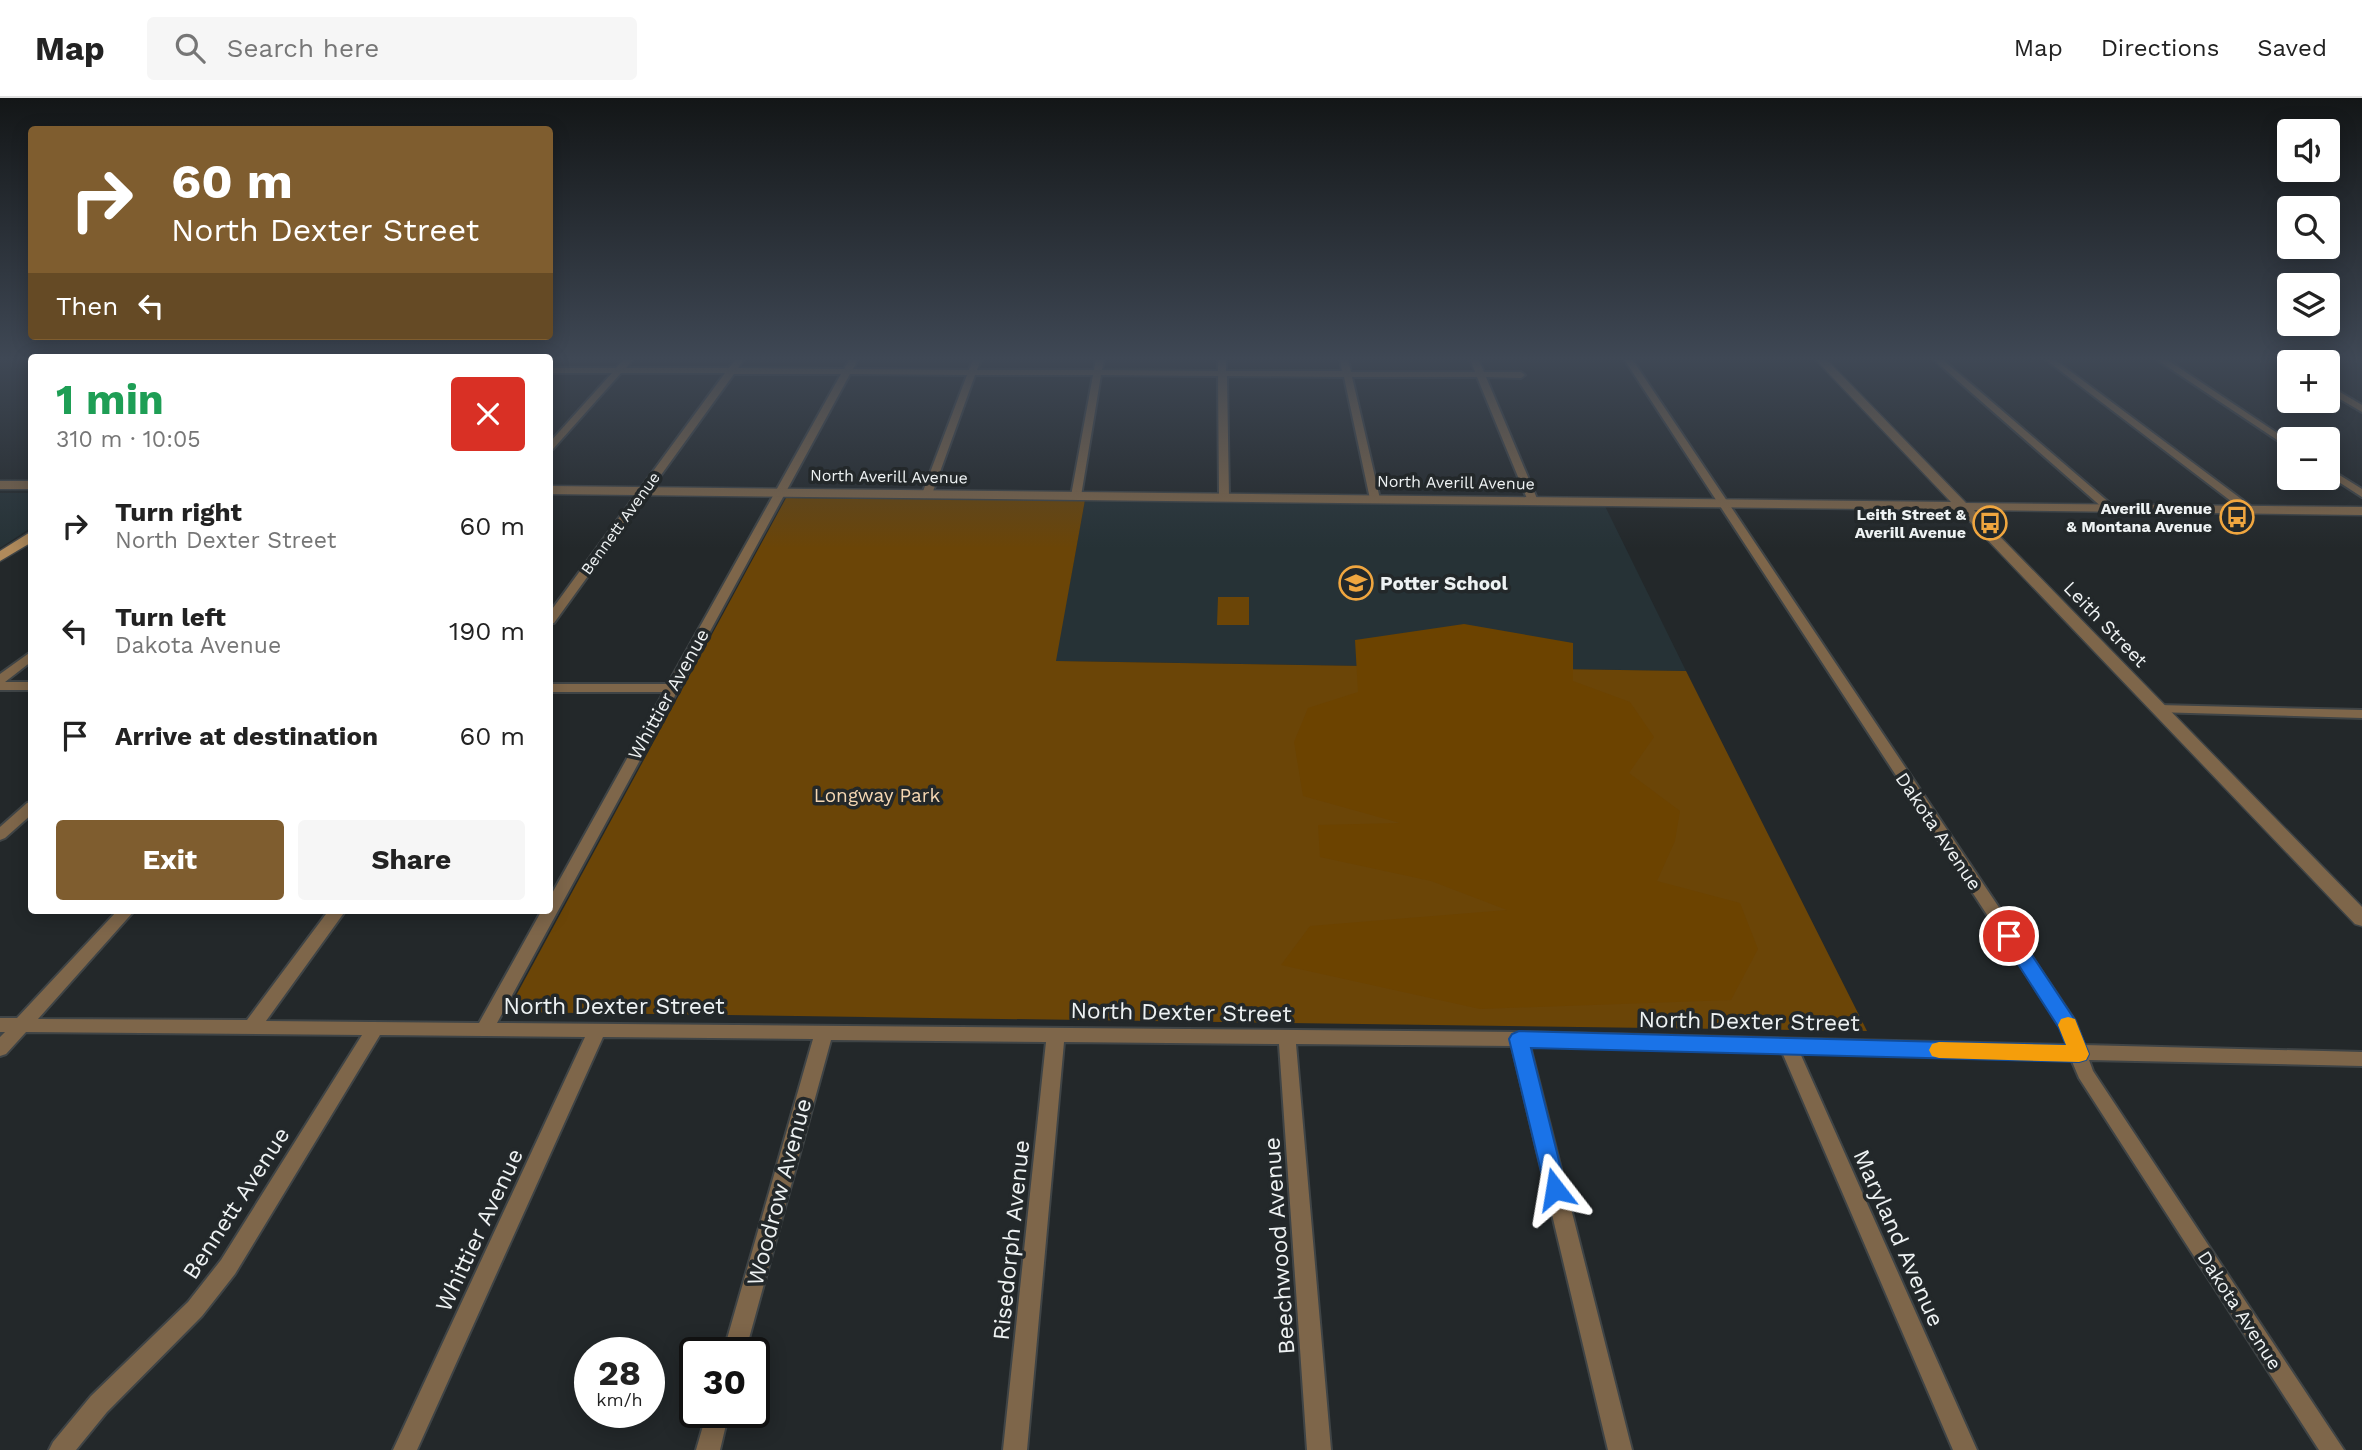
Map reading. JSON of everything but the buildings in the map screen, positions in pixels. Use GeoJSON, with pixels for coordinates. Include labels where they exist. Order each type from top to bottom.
{"type":"FeatureCollection","features":[{"type":"Feature","properties":{"kind":"main road"},"geometry":{"type":"LineString","coordinates":[[0,557],[28,539]]}},
{"type":"Feature","properties":{"kind":"street"},"geometry":{"type":"LineString","coordinates":[[553,444],[572,422]]}},
{"type":"Feature","properties":{"kind":"street","name":"Bennett Avenue"},"geometry":{"type":"LineString","coordinates":[[553,616],[693,422]]}},
{"type":"Feature","properties":{"kind":"street","name":"Whittier Avenue"},"geometry":{"type":"LineString","coordinates":[[553,904],[820,422]]}},
{"type":"Feature","properties":{"kind":"street"},"geometry":{"type":"LineString","coordinates":[[927,494],[954,422]]}},
{"type":"Feature","properties":{"kind":"street"},"geometry":{"type":"LineString","coordinates":[[1076,496],[1089,422]]}},
{"type":"Feature","properties":{"kind":"street"},"geometry":{"type":"LineString","coordinates":[[1223,422],[1224,497]]}},
{"type":"Feature","properties":{"kind":"street"},"geometry":{"type":"LineString","coordinates":[[1358,422],[1375,499]]}},
{"type":"Feature","properties":{"kind":"street"},"geometry":{"type":"LineString","coordinates":[[1500,422],[1533,501]]}},
{"type":"Feature","properties":{"kind":"street","name":"Dakota Avenue"},"geometry":{"type":"LineString","coordinates":[[1669,422],[2068,1026],[2085,1073],[2332,1450]]}},
{"type":"Feature","properties":{"kind":"street","name":"Leith Street"},"geometry":{"type":"LineString","coordinates":[[1881,422],[2362,919]]}},
{"type":"Feature","properties":{"kind":"street"},"geometry":{"type":"LineString","coordinates":[[2010,422],[2108,507]]}},
{"type":"Feature","properties":{"kind":"street"},"geometry":{"type":"LineString","coordinates":[[2133,422],[2248,509]]}},
{"type":"Feature","properties":{"kind":"street"},"geometry":{"type":"LineString","coordinates":[[2255,422],[2277,437]]}},
{"type":"Feature","properties":{"kind":"street"},"geometry":{"type":"LineString","coordinates":[[2340,479],[2362,494]]}},
{"type":"Feature","properties":{"kind":"street"},"geometry":{"type":"LineString","coordinates":[[0,485],[28,485]]}},
{"type":"Feature","properties":{"kind":"street","name":"North Averill Avenue"},"geometry":{"type":"LineString","coordinates":[[553,489],[2362,510]]}},
{"type":"Feature","properties":{"kind":"street"},"geometry":{"type":"LineString","coordinates":[[0,680],[28,658]]}},
{"type":"Feature","properties":{"kind":"street"},"geometry":{"type":"LineString","coordinates":[[0,686],[28,686]]}},
{"type":"Feature","properties":{"kind":"street"},"geometry":{"type":"LineString","coordinates":[[553,688],[671,688]]}},
{"type":"Feature","properties":{"kind":"street"},"geometry":{"type":"LineString","coordinates":[[2159,709],[2362,714]]}},
{"type":"Feature","properties":{"kind":"street"},"geometry":{"type":"LineString","coordinates":[[0,835],[28,810]]}},
{"type":"Feature","properties":{"kind":"street"},"geometry":{"type":"LineString","coordinates":[[0,1049],[123,914]]}},
{"type":"Feature","properties":{"kind":"street"},"geometry":{"type":"LineString","coordinates":[[251,1028],[335,914]]}},
{"type":"Feature","properties":{"kind":"street","name":"Whittier Avenue"},"geometry":{"type":"LineString","coordinates":[[484,1030],[547,914]]}},
{"type":"Feature","properties":{"kind":"street","name":"North Dexter Street"},"geometry":{"type":"LineString","coordinates":[[0,1025],[1519,1039],[2362,1059]]}},
{"type":"Feature","properties":{"kind":"street","name":"Bennett Avenue"},"geometry":{"type":"LineString","coordinates":[[61,1450],[99,1404],[195,1309],[228,1267],[375,1030]]}},
{"type":"Feature","properties":{"kind":"street","name":"Whittier Avenue"},"geometry":{"type":"LineString","coordinates":[[405,1450],[597,1031]]}},
{"type":"Feature","properties":{"kind":"street","name":"Woodrow Avenue"},"geometry":{"type":"LineString","coordinates":[[738,1337],[824,1032]]}},
{"type":"Feature","properties":{"kind":"street","name":"Risedorph Avenue"},"geometry":{"type":"LineString","coordinates":[[1015,1450],[1056,1034]]}},
{"type":"Feature","properties":{"kind":"street","name":"Beechwood Avenue"},"geometry":{"type":"LineString","coordinates":[[1287,1038],[1319,1450]]}},
{"type":"Feature","properties":{"kind":"street"},"geometry":{"type":"LineString","coordinates":[[1519,1039],[1620,1450]]}},
{"type":"Feature","properties":{"kind":"street","name":"Maryland Avenue"},"geometry":{"type":"LineString","coordinates":[[1788,1046],[1965,1450]]}},
{"type":"Feature","properties":{"kind":"street"},"geometry":{"type":"LineString","coordinates":[[708,1450],[714,1428]]}},
{"type":"Feature","properties":{"kind":"shaded area"},"geometry":{"type":"Polygon","coordinates":[[[0,493],[28,493],[28,530],[0,548],[0,493]]]}},
{"type":"Feature","properties":{"kind":"shaded area","name":"Potter School"},"geometry":{"type":"Polygon","coordinates":[[[1085,500],[1605,506],[1686,671],[1055,661],[1085,500]]]}},
{"type":"Feature","properties":{"kind":"shaded area"},"geometry":{"type":"Polygon","coordinates":[[[1464,624],[1573,643],[1573,681],[1630,702],[1654,737],[1629,773],[1680,811],[1675,841],[1657,881],[1740,903],[1758,949],[1731,1000],[1480,1009],[1281,965],[1310,926],[1507,910],[1431,881],[1320,857],[1318,825],[1400,823],[1303,796],[1294,742],[1308,708],[1358,692],[1355,640],[1464,624]]]}},
{"type":"Feature","properties":{"kind":"green space","name":"Longway Park"},"geometry":{"type":"Polygon","coordinates":[[[786,498],[1085,500],[1056,661],[1686,671],[1867,1031],[507,1012],[786,498]]]}},
{"type":"Feature","properties":{"kind":"green space"},"geometry":{"type":"Polygon","coordinates":[[[1218,597],[1249,597],[1249,625],[1217,625],[1218,597]]]}},
{"type":"Feature","properties":{"kind":"slow traffic"},"geometry":{"type":"LineString","coordinates":[[1939,1050],[2079,1054],[2068,1025]]}},
{"type":"Feature","properties":{"kind":"place","name":"Averill Avenue & Montana Avenue"},"geometry":{"type":"Point","coordinates":[2237,517]}},
{"type":"Feature","properties":{"kind":"place","name":"Leith Street & Averill Avenue"},"geometry":{"type":"Point","coordinates":[1990,523]}},
{"type":"Feature","properties":{"kind":"place","name":"Potter School"},"geometry":{"type":"Point","coordinates":[1356,583]}},
{"type":"Feature","properties":{"kind":"route"},"geometry":{"type":"LineString","coordinates":[[1555,1189],[1519,1039],[2079,1054],[2068,1026],[2009,936]]}}]}
